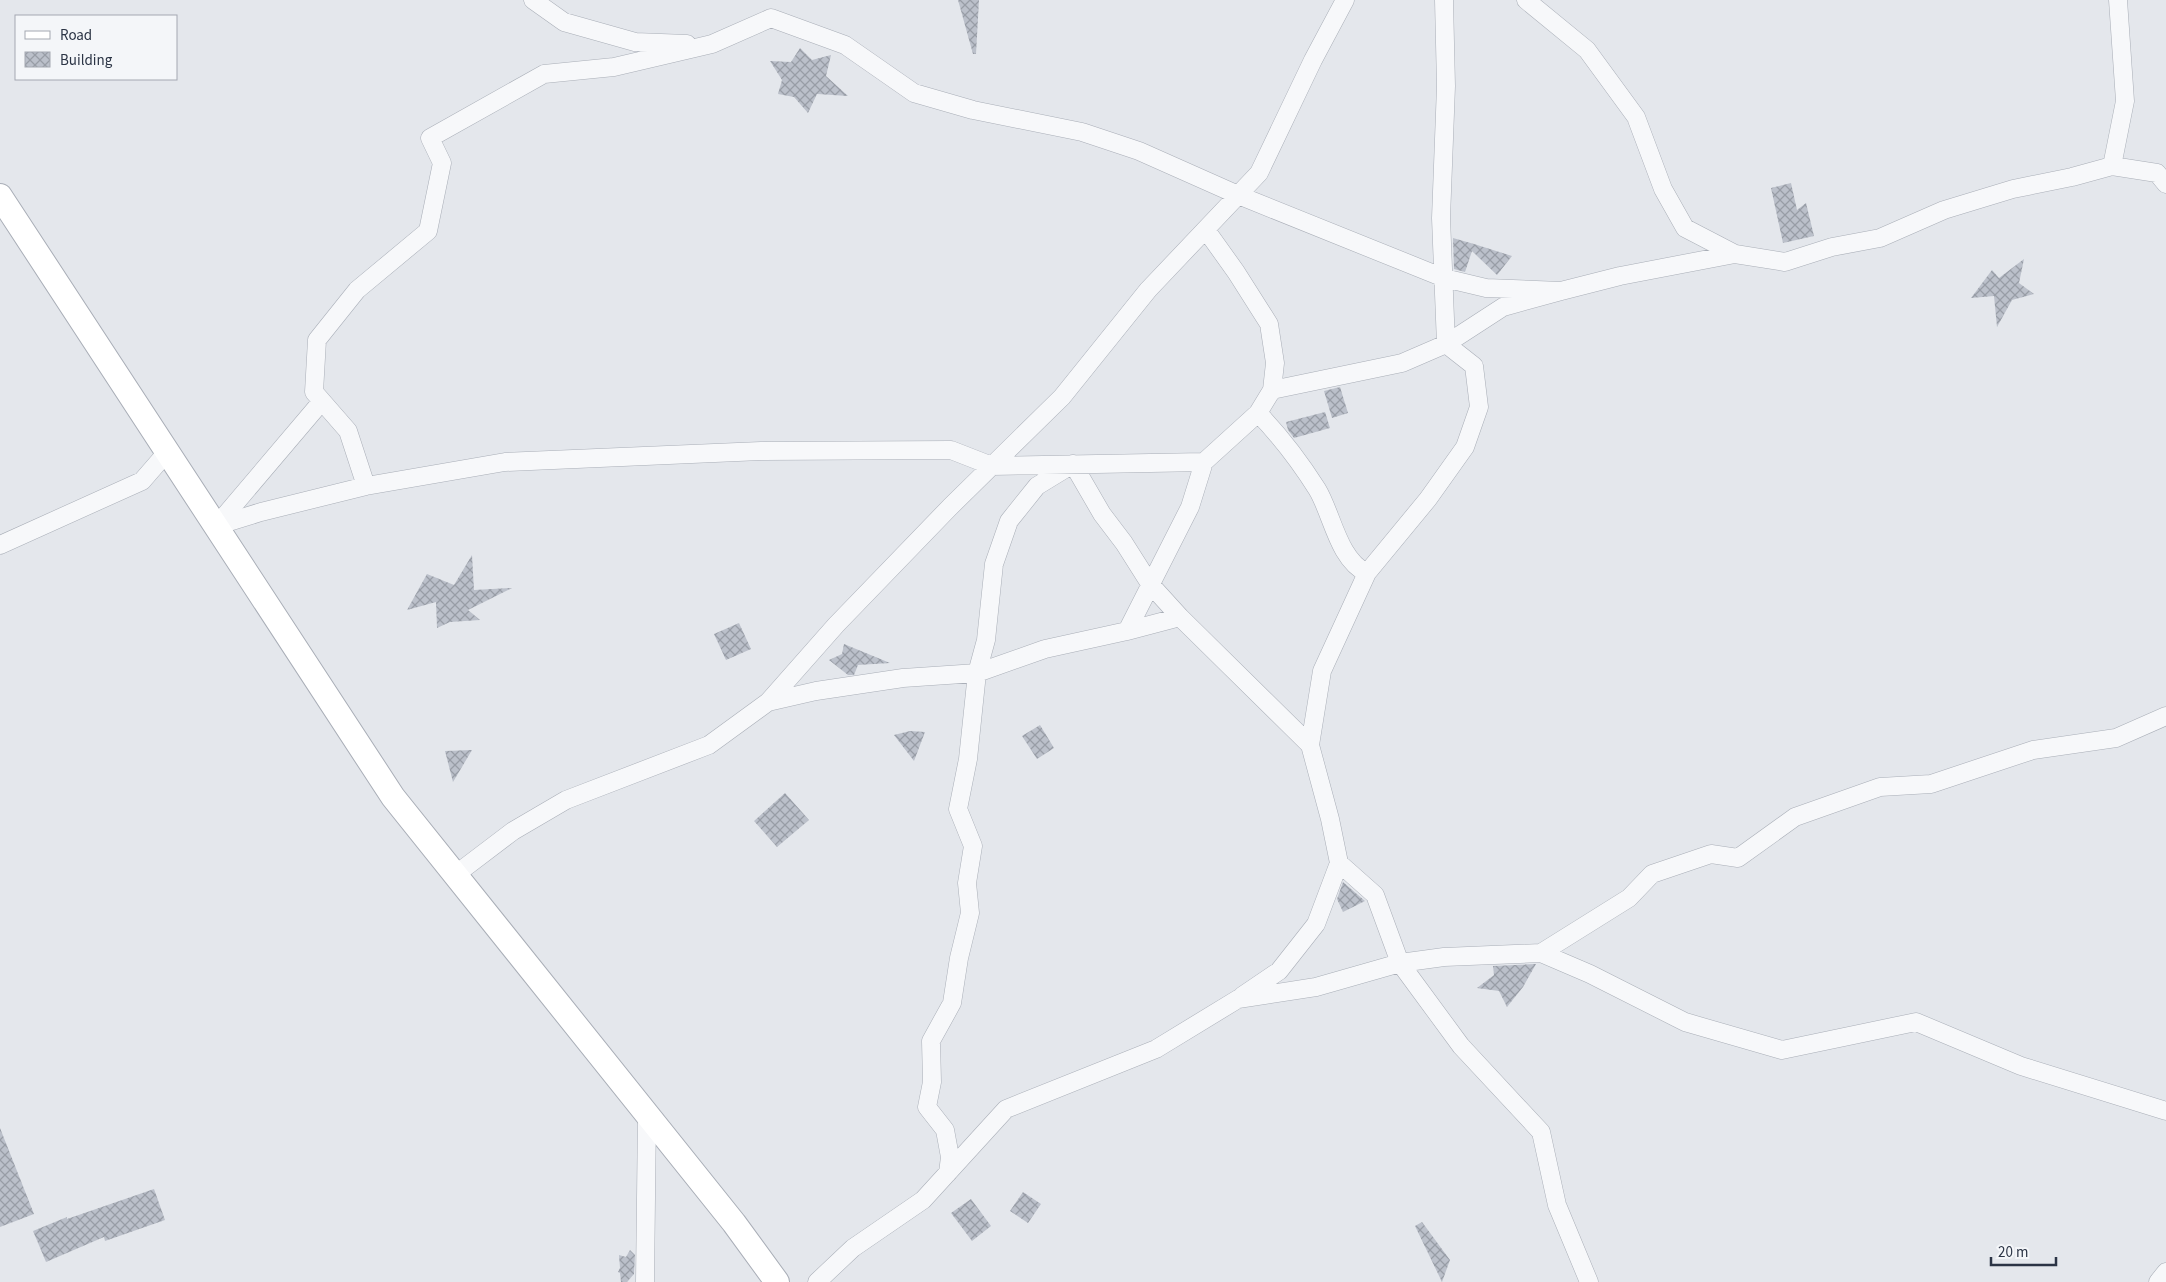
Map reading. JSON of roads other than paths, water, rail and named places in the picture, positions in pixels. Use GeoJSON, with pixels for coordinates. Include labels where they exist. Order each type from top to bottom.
{"type":"FeatureCollection","features":[{"type":"Feature","properties":{"kind":"main road"},"geometry":{"type":"LineString","coordinates":[[0,196],[393,797],[734,1223],[777,1282]]}},
{"type":"Feature","properties":{"kind":"street"},"geometry":{"type":"LineString","coordinates":[[532,0],[564,22],[635,42],[712,44]]}},
{"type":"Feature","properties":{"kind":"street"},"geometry":{"type":"LineString","coordinates":[[455,874],[513,831],[566,800],[709,746],[768,702],[836,625],[1062,397],[1148,290],[1259,173],[1313,60],[1345,0]]}},
{"type":"Feature","properties":{"kind":"street"},"geometry":{"type":"LineString","coordinates":[[1444,0],[1446,86],[1442,218],[1446,344]]}},
{"type":"Feature","properties":{"kind":"street"},"geometry":{"type":"LineString","coordinates":[[1526,0],[1587,50],[1636,117],[1663,189],[1686,228],[1735,254],[1785,262],[1832,248],[1880,238],[1944,210],[2013,189],[2072,177],[2112,166],[2157,173],[2166,184]]}},
{"type":"Feature","properties":{"kind":"street"},"geometry":{"type":"LineString","coordinates":[[2112,166],[2125,101],[2118,0]]}},
{"type":"Feature","properties":{"kind":"street"},"geometry":{"type":"LineString","coordinates":[[366,486],[348,431],[314,392],[317,340],[357,290],[428,231],[442,163],[430,138],[544,74],[614,67],[712,44],[771,18],[845,45],[914,93],[973,110],[1082,132],[1139,151],[1238,195],[1444,278],[1486,288],[1562,291]]}},
{"type":"Feature","properties":{"kind":"street"},"geometry":{"type":"LineString","coordinates":[[1127,630],[1190,507],[1204,462],[1258,413],[1272,390],[1275,363],[1269,324],[1236,272],[1206,230]]}},
{"type":"Feature","properties":{"kind":"street"},"geometry":{"type":"LineString","coordinates":[[1272,390],[1402,363],[1446,344],[1503,307],[1620,276],[1735,254]]}},
{"type":"Feature","properties":{"kind":"street"},"geometry":{"type":"LineString","coordinates":[[817,1282],[853,1248],[923,1200],[1006,1109],[1156,1049],[1238,999],[1279,971],[1316,924],[1340,863],[1310,745],[1322,671],[1367,573],[1428,499],[1464,447],[1479,407],[1474,366],[1446,344]]}},
{"type":"Feature","properties":{"kind":"street"},"geometry":{"type":"LineString","coordinates":[[216,526],[322,401]]}},
{"type":"Feature","properties":{"kind":"street"},"geometry":{"type":"LineString","coordinates":[[1258,413],[1292,453],[1318,490],[1340,544],[1361,570],[1367,573]]}},
{"type":"Feature","properties":{"kind":"street"},"geometry":{"type":"LineString","coordinates":[[216,526],[260,512],[366,486],[505,462],[760,451],[951,450],[992,466],[1204,462]]}},
{"type":"Feature","properties":{"kind":"street"},"geometry":{"type":"LineString","coordinates":[[0,545],[142,481],[168,451]]}},
{"type":"Feature","properties":{"kind":"street"},"geometry":{"type":"LineString","coordinates":[[1073,464],[1102,514],[1124,543],[1150,584],[1180,617],[1310,745]]}},
{"type":"Feature","properties":{"kind":"street"},"geometry":{"type":"LineString","coordinates":[[948,1173],[950,1157],[945,1130],[927,1107],[932,1082],[931,1041],[952,1004],[959,958],[970,913],[967,883],[973,846],[958,809],[968,759],[977,673],[986,640],[994,564],[1009,521],[1037,486],[1073,464]]}},
{"type":"Feature","properties":{"kind":"street"},"geometry":{"type":"LineString","coordinates":[[768,702],[816,691],[903,678],[977,673],[1045,649],[1180,617]]}},
{"type":"Feature","properties":{"kind":"street"},"geometry":{"type":"LineString","coordinates":[[1541,953],[1629,898],[1652,874],[1711,854],[1738,858],[1795,817],[1880,787],[1931,784],[2033,750],[2116,738],[2166,716]]}},
{"type":"Feature","properties":{"kind":"street"},"geometry":{"type":"LineString","coordinates":[[1340,863],[1375,895],[1400,963],[1461,1046],[1541,1132],[1557,1206],[1589,1282]]}},
{"type":"Feature","properties":{"kind":"street"},"geometry":{"type":"LineString","coordinates":[[1238,999],[1316,987],[1400,963],[1444,957],[1541,953],[1590,974],[1685,1022],[1782,1050],[1916,1022],[2021,1066],[2166,1111]]}},
{"type":"Feature","properties":{"kind":"street"},"geometry":{"type":"LineString","coordinates":[[645,1282],[647,1115]]}},
{"type":"Feature","properties":{"kind":"street"},"geometry":{"type":"LineString","coordinates":[[2158,1282],[2166,1272]]}}]}
